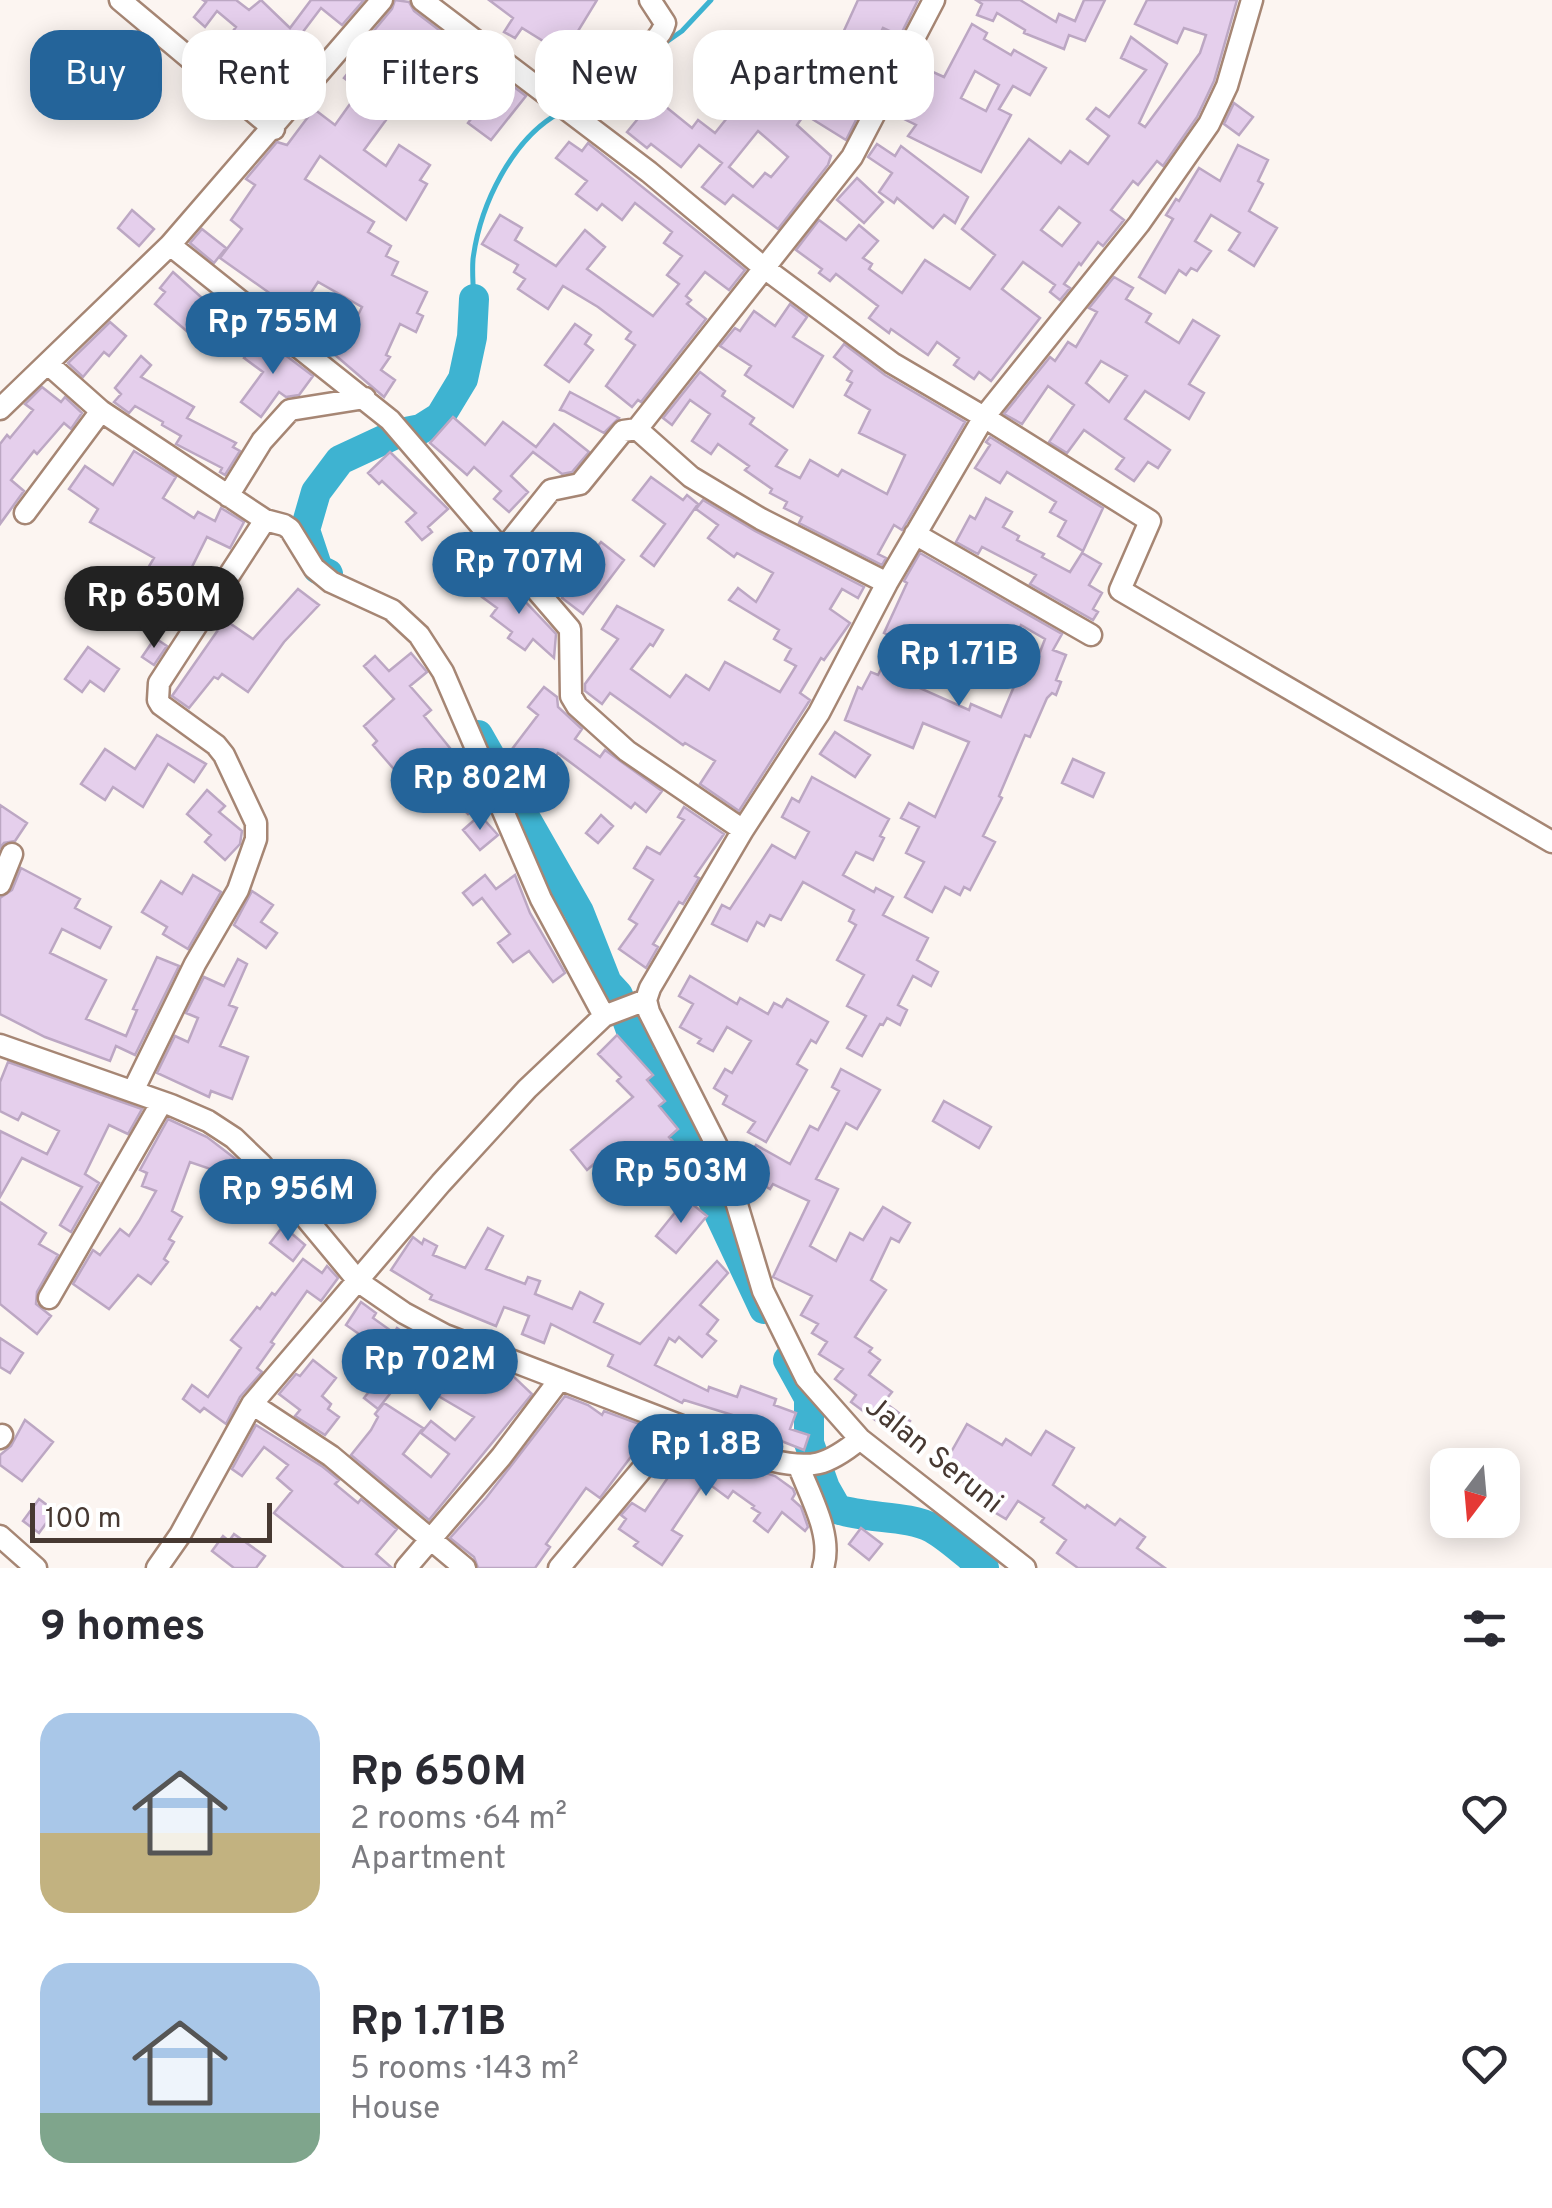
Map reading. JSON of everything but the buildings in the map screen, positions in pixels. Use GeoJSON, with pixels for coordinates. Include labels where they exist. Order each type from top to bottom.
{"type":"FeatureCollection","features":[{"type":"Feature","properties":{"kind":"street"},"geometry":{"type":"LineString","coordinates":[[120,0],[274,128]]}},
{"type":"Feature","properties":{"kind":"street"},"geometry":{"type":"LineString","coordinates":[[0,409],[170,245],[382,0]]}},
{"type":"Feature","properties":{"kind":"street"},"geometry":{"type":"LineString","coordinates":[[422,0],[535,86]]}},
{"type":"Feature","properties":{"kind":"street"},"geometry":{"type":"LineString","coordinates":[[650,0],[666,23],[663,30]]}},
{"type":"Feature","properties":{"kind":"street"},"geometry":{"type":"LineString","coordinates":[[503,550],[551,490],[580,484],[623,432],[637,429],[852,157],[934,0]]}},
{"type":"Feature","properties":{"kind":"street"},"geometry":{"type":"LineString","coordinates":[[156,1568],[180,1536],[252,1404],[515,1102],[650,988],[743,830],[820,713],[887,582],[984,416],[1138,224],[1210,124],[1227,86],[1252,0]]}},
{"type":"Feature","properties":{"kind":"street"},"geometry":{"type":"LineString","coordinates":[[581,120],[763,267],[892,363],[1150,521],[1120,590],[1552,842]]}},
{"type":"Feature","properties":{"kind":"street"},"geometry":{"type":"LineString","coordinates":[[170,245],[390,420],[570,629],[571,696],[577,706],[627,751],[743,830]]}},
{"type":"Feature","properties":{"kind":"street","name":"Jalan Seruni"},"geometry":{"type":"LineString","coordinates":[[48,364],[101,411],[265,520],[284,524],[314,568],[331,582],[392,610],[420,635],[443,672],[542,900],[624,1007],[649,1012],[723,1158],[763,1290],[787,1346],[826,1404],[860,1439],[1025,1568]]}},
{"type":"Feature","properties":{"kind":"street"},"geometry":{"type":"LineString","coordinates":[[228,496],[262,441],[290,410],[365,398]]}},
{"type":"Feature","properties":{"kind":"street"},"geometry":{"type":"LineString","coordinates":[[24,513],[101,411]]}},
{"type":"Feature","properties":{"kind":"street"},"geometry":{"type":"LineString","coordinates":[[637,429],[705,485],[761,519],[887,582]]}},
{"type":"Feature","properties":{"kind":"street"},"geometry":{"type":"LineString","coordinates":[[133,1091],[195,964],[238,890],[256,839],[256,823],[224,755],[216,744],[161,704],[159,684],[265,520]]}},
{"type":"Feature","properties":{"kind":"street"},"geometry":{"type":"LineString","coordinates":[[916,534],[1090,635]]}},
{"type":"Feature","properties":{"kind":"street"},"geometry":{"type":"LineString","coordinates":[[0,884],[12,854]]}},
{"type":"Feature","properties":{"kind":"street"},"geometry":{"type":"LineString","coordinates":[[0,1045],[208,1121],[234,1138],[261,1164],[359,1282],[404,1314],[445,1335],[770,1460],[813,1465],[860,1439]]}},
{"type":"Feature","properties":{"kind":"street"},"geometry":{"type":"LineString","coordinates":[[49,1298],[162,1102]]}},
{"type":"Feature","properties":{"kind":"street"},"geometry":{"type":"LineString","coordinates":[[406,1568],[501,1457],[560,1379]]}},
{"type":"Feature","properties":{"kind":"street"},"geometry":{"type":"LineString","coordinates":[[252,1404],[330,1456],[465,1568]]}},
{"type":"Feature","properties":{"kind":"street"},"geometry":{"type":"LineString","coordinates":[[559,1568],[679,1426]]}},
{"type":"Feature","properties":{"kind":"street"},"geometry":{"type":"LineString","coordinates":[[813,1465],[827,1554],[823,1568]]}},
{"type":"Feature","properties":{"kind":"street"},"geometry":{"type":"LineString","coordinates":[[0,1536],[36,1568]]}},
{"type":"Feature","properties":{"kind":"waterway"},"geometry":{"type":"LineString","coordinates":[[673,37],[711,0]]}},
{"type":"Feature","properties":{"kind":"waterway"},"geometry":{"type":"LineString","coordinates":[[474,299],[473,259],[491,196],[513,156],[549,120]]}},
{"type":"Feature","properties":{"kind":"waterway"},"geometry":{"type":"LineString","coordinates":[[328,574],[318,569],[305,530],[316,492],[340,460],[396,434],[421,429],[440,417],[463,379],[472,337],[474,299]]}},
{"type":"Feature","properties":{"kind":"waterway"},"geometry":{"type":"LineString","coordinates":[[478,735],[579,912],[607,983],[618,995],[640,1055],[661,1085],[764,1309]]}},
{"type":"Feature","properties":{"kind":"waterway"},"geometry":{"type":"LineString","coordinates":[[788,1360],[809,1398],[809,1443],[837,1509],[932,1528],[984,1568]]}}]}
